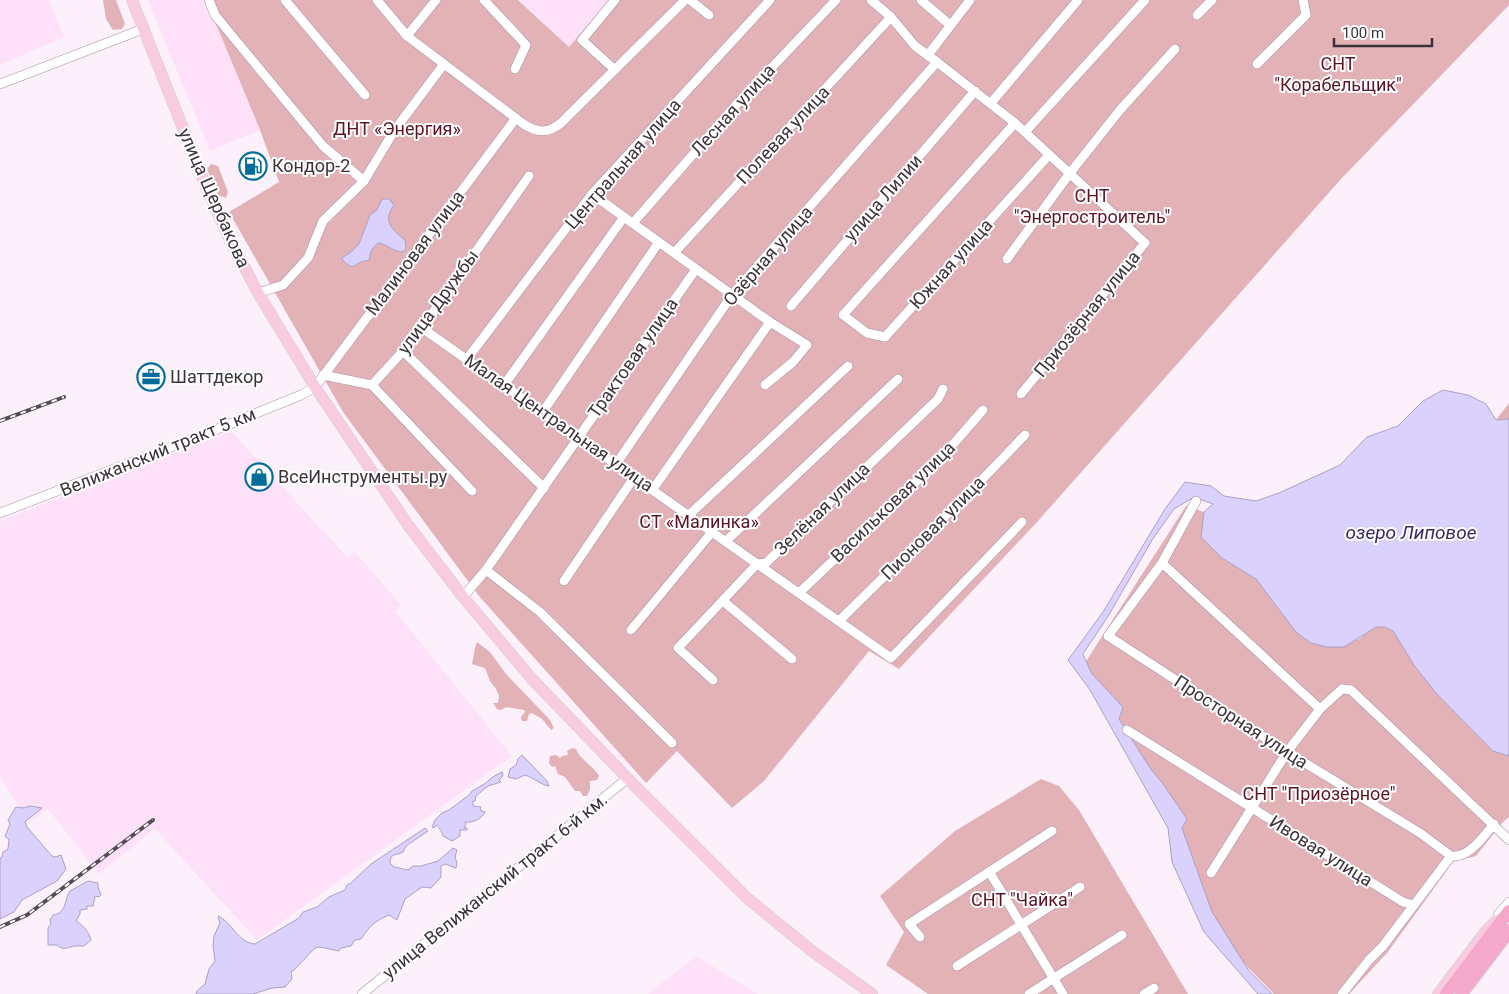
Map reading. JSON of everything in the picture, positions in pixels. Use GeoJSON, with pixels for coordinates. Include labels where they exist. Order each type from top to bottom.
{"type":"FeatureCollection","features":[{"type":"Feature","properties":{"kind":"highway"},"geometry":{"type":"LineString","coordinates":[[1446,994],[1509,910]]}},
{"type":"Feature","properties":{"kind":"highway"},"geometry":{"type":"LineString","coordinates":[[1461,994],[1509,931]]}},
{"type":"Feature","properties":{"kind":"main road","name":"улица Щербакова"},"geometry":{"type":"LineString","coordinates":[[132,0],[206,186],[228,236],[258,293],[315,387],[408,525],[463,597],[532,679],[628,778],[747,898],[812,950],[872,994]]}},
{"type":"Feature","properties":{"kind":"main road"},"geometry":{"type":"LineString","coordinates":[[1438,994],[1485,932],[1509,910]]}},
{"type":"Feature","properties":{"kind":"main road"},"geometry":{"type":"LineString","coordinates":[[1468,994],[1509,940]]}},
{"type":"Feature","properties":{"kind":"street"},"geometry":{"type":"LineString","coordinates":[[209,0],[215,15],[323,146],[364,181]]}},
{"type":"Feature","properties":{"kind":"street"},"geometry":{"type":"LineString","coordinates":[[285,0],[365,95]]}},
{"type":"Feature","properties":{"kind":"street"},"geometry":{"type":"LineString","coordinates":[[376,0],[406,36],[531,129],[548,131],[561,123],[685,0]]}},
{"type":"Feature","properties":{"kind":"street"},"geometry":{"type":"LineString","coordinates":[[406,36],[436,0]]}},
{"type":"Feature","properties":{"kind":"street"},"geometry":{"type":"LineString","coordinates":[[484,0],[526,45],[515,69]]}},
{"type":"Feature","properties":{"kind":"street"},"geometry":{"type":"LineString","coordinates":[[615,0],[582,40],[615,70]]}},
{"type":"Feature","properties":{"kind":"street"},"geometry":{"type":"LineString","coordinates":[[690,0],[709,14]]}},
{"type":"Feature","properties":{"kind":"street","name":"Центральная улица"},"geometry":{"type":"LineString","coordinates":[[467,359],[592,194],[770,0]]}},
{"type":"Feature","properties":{"kind":"street","name":"Лесная улица"},"geometry":{"type":"LineString","coordinates":[[633,223],[737,104],[836,0]]}},
{"type":"Feature","properties":{"kind":"street"},"geometry":{"type":"LineString","coordinates":[[871,0],[891,17],[915,46],[991,103],[1070,173]]}},
{"type":"Feature","properties":{"kind":"street"},"geometry":{"type":"LineString","coordinates":[[921,0],[950,26]]}},
{"type":"Feature","properties":{"kind":"street"},"geometry":{"type":"LineString","coordinates":[[928,55],[970,0]]}},
{"type":"Feature","properties":{"kind":"street"},"geometry":{"type":"LineString","coordinates":[[991,103],[1078,0]]}},
{"type":"Feature","properties":{"kind":"street"},"geometry":{"type":"LineString","coordinates":[[1025,132],[1145,0]]}},
{"type":"Feature","properties":{"kind":"street"},"geometry":{"type":"LineString","coordinates":[[1197,15],[1212,0]]}},
{"type":"Feature","properties":{"kind":"street"},"geometry":{"type":"LineString","coordinates":[[1257,64],[1306,15],[1303,0]]}},
{"type":"Feature","properties":{"kind":"street","name":"Полевая улица"},"geometry":{"type":"LineString","coordinates":[[674,253],[891,17]]}},
{"type":"Feature","properties":{"kind":"street"},"geometry":{"type":"LineString","coordinates":[[0,84],[143,29]]}},
{"type":"Feature","properties":{"kind":"street"},"geometry":{"type":"LineString","coordinates":[[1007,260],[1070,173],[1120,110],[1176,48]]}},
{"type":"Feature","properties":{"kind":"street","name":"Озёрная улица"},"geometry":{"type":"LineString","coordinates":[[616,464],[732,294],[937,62]]}},
{"type":"Feature","properties":{"kind":"street"},"geometry":{"type":"LineString","coordinates":[[258,293],[283,285],[308,258],[323,221],[364,181],[394,131],[444,64]]}},
{"type":"Feature","properties":{"kind":"street","name":"улица Лилии"},"geometry":{"type":"LineString","coordinates":[[791,306],[975,91]]}},
{"type":"Feature","properties":{"kind":"street","name":"Малиновая улица"},"geometry":{"type":"LineString","coordinates":[[315,387],[516,118]]}},
{"type":"Feature","properties":{"kind":"street","name":"Южная улица"},"geometry":{"type":"LineString","coordinates":[[1015,123],[843,315],[867,333],[885,338],[1049,155]]}},
{"type":"Feature","properties":{"kind":"street","name":"Приозёрная улица"},"geometry":{"type":"LineString","coordinates":[[1021,394],[1145,243],[1070,173]]}},
{"type":"Feature","properties":{"kind":"street","name":"улица Дружбы"},"geometry":{"type":"LineString","coordinates":[[372,385],[403,352],[422,328],[529,176]]}},
{"type":"Feature","properties":{"kind":"street"},"geometry":{"type":"LineString","coordinates":[[592,194],[770,322],[807,345],[793,362],[765,384]]}},
{"type":"Feature","properties":{"kind":"street"},"geometry":{"type":"LineString","coordinates":[[504,386],[624,217]]}},
{"type":"Feature","properties":{"kind":"street"},"geometry":{"type":"LineString","coordinates":[[542,412],[659,242]]}},
{"type":"Feature","properties":{"kind":"street","name":"Трактовая улица"},"geometry":{"type":"LineString","coordinates":[[463,597],[486,570],[696,269]]}},
{"type":"Feature","properties":{"kind":"street"},"geometry":{"type":"LineString","coordinates":[[653,489],[770,322]]}},
{"type":"Feature","properties":{"kind":"street","name":"Малая Центральная улица"},"geometry":{"type":"LineString","coordinates":[[422,328],[840,620],[891,658],[1022,522]]}},
{"type":"Feature","properties":{"kind":"street"},"geometry":{"type":"LineString","coordinates":[[403,352],[544,488]]}},
{"type":"Feature","properties":{"kind":"street"},"geometry":{"type":"LineString","coordinates":[[688,515],[848,366]]}},
{"type":"Feature","properties":{"kind":"street"},"geometry":{"type":"LineString","coordinates":[[324,374],[372,385],[472,491]]}},
{"type":"Feature","properties":{"kind":"street"},"geometry":{"type":"LineString","coordinates":[[726,541],[898,379]]}},
{"type":"Feature","properties":{"kind":"street","name":"Велижанский тракт 5 км"},"geometry":{"type":"LineString","coordinates":[[0,513],[301,395],[315,387]]}},
{"type":"Feature","properties":{"kind":"street","name":"Зелёная улица"},"geometry":{"type":"LineString","coordinates":[[713,680],[678,648],[758,564],[766,562],[938,398],[943,389]]}},
{"type":"Feature","properties":{"kind":"street","name":"Васильковая улица"},"geometry":{"type":"LineString","coordinates":[[800,592],[942,456],[983,410]]}},
{"type":"Feature","properties":{"kind":"street","name":"Пионовая улица"},"geometry":{"type":"LineString","coordinates":[[840,620],[1025,435]]}},
{"type":"Feature","properties":{"kind":"street"},"geometry":{"type":"LineString","coordinates":[[564,581],[634,476]]}},
{"type":"Feature","properties":{"kind":"street"},"geometry":{"type":"LineString","coordinates":[[1196,501],[1162,563],[1320,709]]}},
{"type":"Feature","properties":{"kind":"street"},"geometry":{"type":"LineString","coordinates":[[631,630],[712,532]]}},
{"type":"Feature","properties":{"kind":"street","name":"Просторная улица"},"geometry":{"type":"LineString","coordinates":[[1162,563],[1108,636],[1287,752],[1420,833],[1451,856]]}},
{"type":"Feature","properties":{"kind":"street"},"geometry":{"type":"LineString","coordinates":[[486,570],[540,612],[672,743]]}},
{"type":"Feature","properties":{"kind":"street"},"geometry":{"type":"LineString","coordinates":[[723,601],[792,659]]}},
{"type":"Feature","properties":{"kind":"street"},"geometry":{"type":"LineString","coordinates":[[1211,873],[1287,752],[1320,709],[1339,690],[1345,688],[1351,690],[1509,840]]}},
{"type":"Feature","properties":{"kind":"street","name":"Ивовая улица"},"geometry":{"type":"LineString","coordinates":[[1127,730],[1403,902],[1414,905]]}},
{"type":"Feature","properties":{"kind":"street","name":"улица Велижанский тракт 6-й км."},"geometry":{"type":"LineString","coordinates":[[362,994],[628,778]]}},
{"type":"Feature","properties":{"kind":"street"},"geometry":{"type":"LineString","coordinates":[[1496,826],[1509,835]]}},
{"type":"Feature","properties":{"kind":"street"},"geometry":{"type":"LineString","coordinates":[[1342,994],[1369,960],[1383,946],[1451,856],[1468,852],[1496,826]]}},
{"type":"Feature","properties":{"kind":"street"},"geometry":{"type":"LineString","coordinates":[[920,937],[909,924],[1052,832]]}},
{"type":"Feature","properties":{"kind":"street"},"geometry":{"type":"LineString","coordinates":[[990,873],[1063,994]]}},
{"type":"Feature","properties":{"kind":"street"},"geometry":{"type":"LineString","coordinates":[[957,966],[1080,887]]}},
{"type":"Feature","properties":{"kind":"street"},"geometry":{"type":"LineString","coordinates":[[1472,958],[1485,932],[1509,902]]}},
{"type":"Feature","properties":{"kind":"street"},"geometry":{"type":"LineString","coordinates":[[1029,994],[1122,935]]}},
{"type":"Feature","properties":{"kind":"street"},"geometry":{"type":"LineString","coordinates":[[1144,994],[1154,988]]}},
{"type":"Feature","properties":{"kind":"shaded area"},"geometry":{"type":"Polygon","coordinates":[[[0,0],[49,0],[64,37],[0,65],[0,0]]]}},
{"type":"Feature","properties":{"kind":"shaded area"},"geometry":{"type":"Polygon","coordinates":[[[148,0],[206,0],[260,130],[210,151],[148,0]]]}},
{"type":"Feature","properties":{"kind":"shaded area"},"geometry":{"type":"Polygon","coordinates":[[[520,0],[609,0],[569,47],[520,0]]]}},
{"type":"Feature","properties":{"kind":"shaded area"},"geometry":{"type":"Polygon","coordinates":[[[231,431],[347,557],[355,552],[401,605],[395,611],[512,756],[257,940],[155,829],[99,874],[48,809],[29,822],[0,777],[0,521],[231,431]]]}},
{"type":"Feature","properties":{"kind":"shaded area"},"geometry":{"type":"Polygon","coordinates":[[[696,956],[758,994],[648,994],[696,956]]]}},
{"type":"Feature","properties":{"kind":"green space"},"geometry":{"type":"Polygon","coordinates":[[[103,0],[116,0],[125,24],[122,29],[113,30],[106,19],[103,0]]]}},
{"type":"Feature","properties":{"kind":"green space"},"geometry":{"type":"Polygon","coordinates":[[[206,0],[518,0],[569,47],[609,0],[1509,0],[1509,5],[1341,179],[1038,521],[899,669],[869,651],[764,781],[732,808],[677,751],[646,783],[479,596],[343,412],[229,212],[279,182],[260,130],[206,0]]]}},
{"type":"Feature","properties":{"kind":"green space"},"geometry":{"type":"Polygon","coordinates":[[[211,164],[218,166],[228,192],[226,198],[218,195],[207,169],[211,164]]]}},
{"type":"Feature","properties":{"kind":"green space"},"geometry":{"type":"Polygon","coordinates":[[[1509,403],[1509,419],[1496,420],[1509,403]]]}},
{"type":"Feature","properties":{"kind":"green space","name":"СНТ \"Приозёрное\""},"geometry":{"type":"Polygon","coordinates":[[[1186,506],[1204,512],[1201,537],[1222,558],[1256,579],[1296,632],[1311,643],[1327,647],[1359,639],[1376,627],[1385,627],[1393,631],[1414,665],[1436,693],[1493,751],[1509,756],[1509,817],[1476,856],[1453,862],[1387,953],[1349,994],[1274,994],[1212,931],[1168,813],[1083,666],[1186,506]]]}},
{"type":"Feature","properties":{"kind":"green space"},"geometry":{"type":"Polygon","coordinates":[[[477,642],[490,652],[506,674],[550,720],[554,728],[551,730],[542,719],[532,713],[529,714],[527,721],[522,721],[521,717],[525,712],[524,710],[506,707],[501,710],[497,709],[493,703],[498,703],[499,696],[485,668],[472,664],[477,642]]]}},
{"type":"Feature","properties":{"kind":"green space"},"geometry":{"type":"Polygon","coordinates":[[[572,748],[576,749],[599,776],[597,780],[590,781],[590,789],[587,796],[583,796],[580,791],[575,791],[565,777],[558,774],[555,766],[552,767],[549,763],[550,756],[556,755],[560,758],[568,755],[567,751],[572,748]]]}},
{"type":"Feature","properties":{"kind":"green space","name":"СНТ \"Чайка\""},"geometry":{"type":"Polygon","coordinates":[[[1041,779],[1059,786],[1079,810],[1188,994],[928,994],[886,965],[904,932],[880,896],[955,831],[1041,779]]]}},
{"type":"Feature","properties":{"kind":"water"},"geometry":{"type":"Polygon","coordinates":[[[382,199],[389,199],[394,205],[389,216],[390,225],[405,240],[406,248],[403,252],[399,252],[378,243],[374,247],[369,260],[351,266],[343,261],[342,258],[359,244],[370,215],[377,210],[382,199]]]}},
{"type":"Feature","properties":{"kind":"water","name":"озеро Липовое"},"geometry":{"type":"Polygon","coordinates":[[[1443,390],[1468,395],[1486,404],[1496,420],[1509,419],[1509,756],[1493,751],[1436,693],[1414,665],[1393,631],[1385,627],[1376,627],[1344,647],[1327,647],[1311,643],[1296,632],[1256,579],[1222,558],[1201,537],[1204,512],[1213,504],[1194,497],[1174,509],[1152,540],[1107,618],[1083,654],[1092,674],[1123,707],[1119,719],[1150,768],[1187,819],[1182,828],[1212,912],[1249,971],[1272,994],[1258,994],[1204,932],[1172,862],[1168,828],[1090,690],[1068,660],[1103,612],[1165,509],[1185,482],[1211,486],[1224,496],[1256,501],[1279,493],[1340,465],[1367,437],[1398,426],[1423,401],[1443,390]]]}},
{"type":"Feature","properties":{"kind":"water"},"geometry":{"type":"Polygon","coordinates":[[[522,755],[547,781],[549,786],[525,775],[516,779],[508,777],[510,769],[516,765],[522,755]]]}},
{"type":"Feature","properties":{"kind":"water"},"geometry":{"type":"Polygon","coordinates":[[[502,772],[503,776],[499,780],[501,782],[488,786],[476,796],[473,806],[481,807],[480,810],[485,812],[477,820],[465,822],[464,828],[467,828],[467,830],[460,830],[460,836],[452,841],[443,836],[436,825],[434,828],[432,827],[435,820],[442,813],[502,772]]]}},
{"type":"Feature","properties":{"kind":"water"},"geometry":{"type":"Polygon","coordinates":[[[30,806],[42,808],[25,822],[27,827],[52,856],[61,855],[66,869],[57,881],[22,900],[14,912],[0,919],[0,858],[3,852],[8,849],[9,840],[5,836],[10,824],[8,820],[16,807],[24,808],[30,806]]]}},
{"type":"Feature","properties":{"kind":"water"},"geometry":{"type":"Polygon","coordinates":[[[425,828],[428,831],[406,846],[403,852],[391,857],[390,863],[394,867],[408,870],[413,866],[421,866],[438,861],[453,848],[457,850],[455,857],[456,868],[445,864],[441,866],[441,877],[431,888],[422,887],[405,899],[397,920],[389,915],[373,924],[361,939],[355,940],[351,946],[341,948],[339,951],[320,947],[315,948],[291,971],[292,979],[285,987],[272,988],[253,994],[196,994],[205,984],[209,969],[215,961],[213,945],[214,936],[220,923],[218,916],[244,940],[255,944],[299,918],[303,912],[317,907],[329,897],[345,890],[347,885],[371,864],[425,828]]]}},
{"type":"Feature","properties":{"kind":"water"},"geometry":{"type":"Polygon","coordinates":[[[88,881],[98,883],[101,895],[99,897],[95,896],[93,906],[87,906],[87,909],[80,910],[76,921],[89,934],[91,940],[84,946],[64,948],[57,945],[48,945],[48,928],[53,915],[61,912],[70,891],[88,881]]]}},
{"type":"Feature","properties":{"kind":"railway"},"geometry":{"type":"LineString","coordinates":[[0,421],[64,397]]}},
{"type":"Feature","properties":{"kind":"railway"},"geometry":{"type":"LineString","coordinates":[[0,927],[27,915],[153,820]]}},
{"type":"Feature","properties":{"kind":"place","name":"Кондор-2"},"geometry":{"type":"Point","coordinates":[253,166]}},
{"type":"Feature","properties":{"kind":"place","name":"Шаттдекор"},"geometry":{"type":"Point","coordinates":[151,377]}},
{"type":"Feature","properties":{"kind":"place","name":"ВсеИнструменты.ру"},"geometry":{"type":"Point","coordinates":[259,477]}},
{"type":"Feature","properties":{"kind":"park label","name":"СНТ \"Корабельщик\""},"geometry":{"type":"Point","coordinates":[1338,74]}},
{"type":"Feature","properties":{"kind":"park label","name":"ДНТ «Энергия»"},"geometry":{"type":"Point","coordinates":[397,129]}},
{"type":"Feature","properties":{"kind":"park label","name":"СНТ \"Энергостроитель\""},"geometry":{"type":"Point","coordinates":[1092,206]}},
{"type":"Feature","properties":{"kind":"park label","name":"CТ «Малинка»"},"geometry":{"type":"Point","coordinates":[699,522]}}]}
